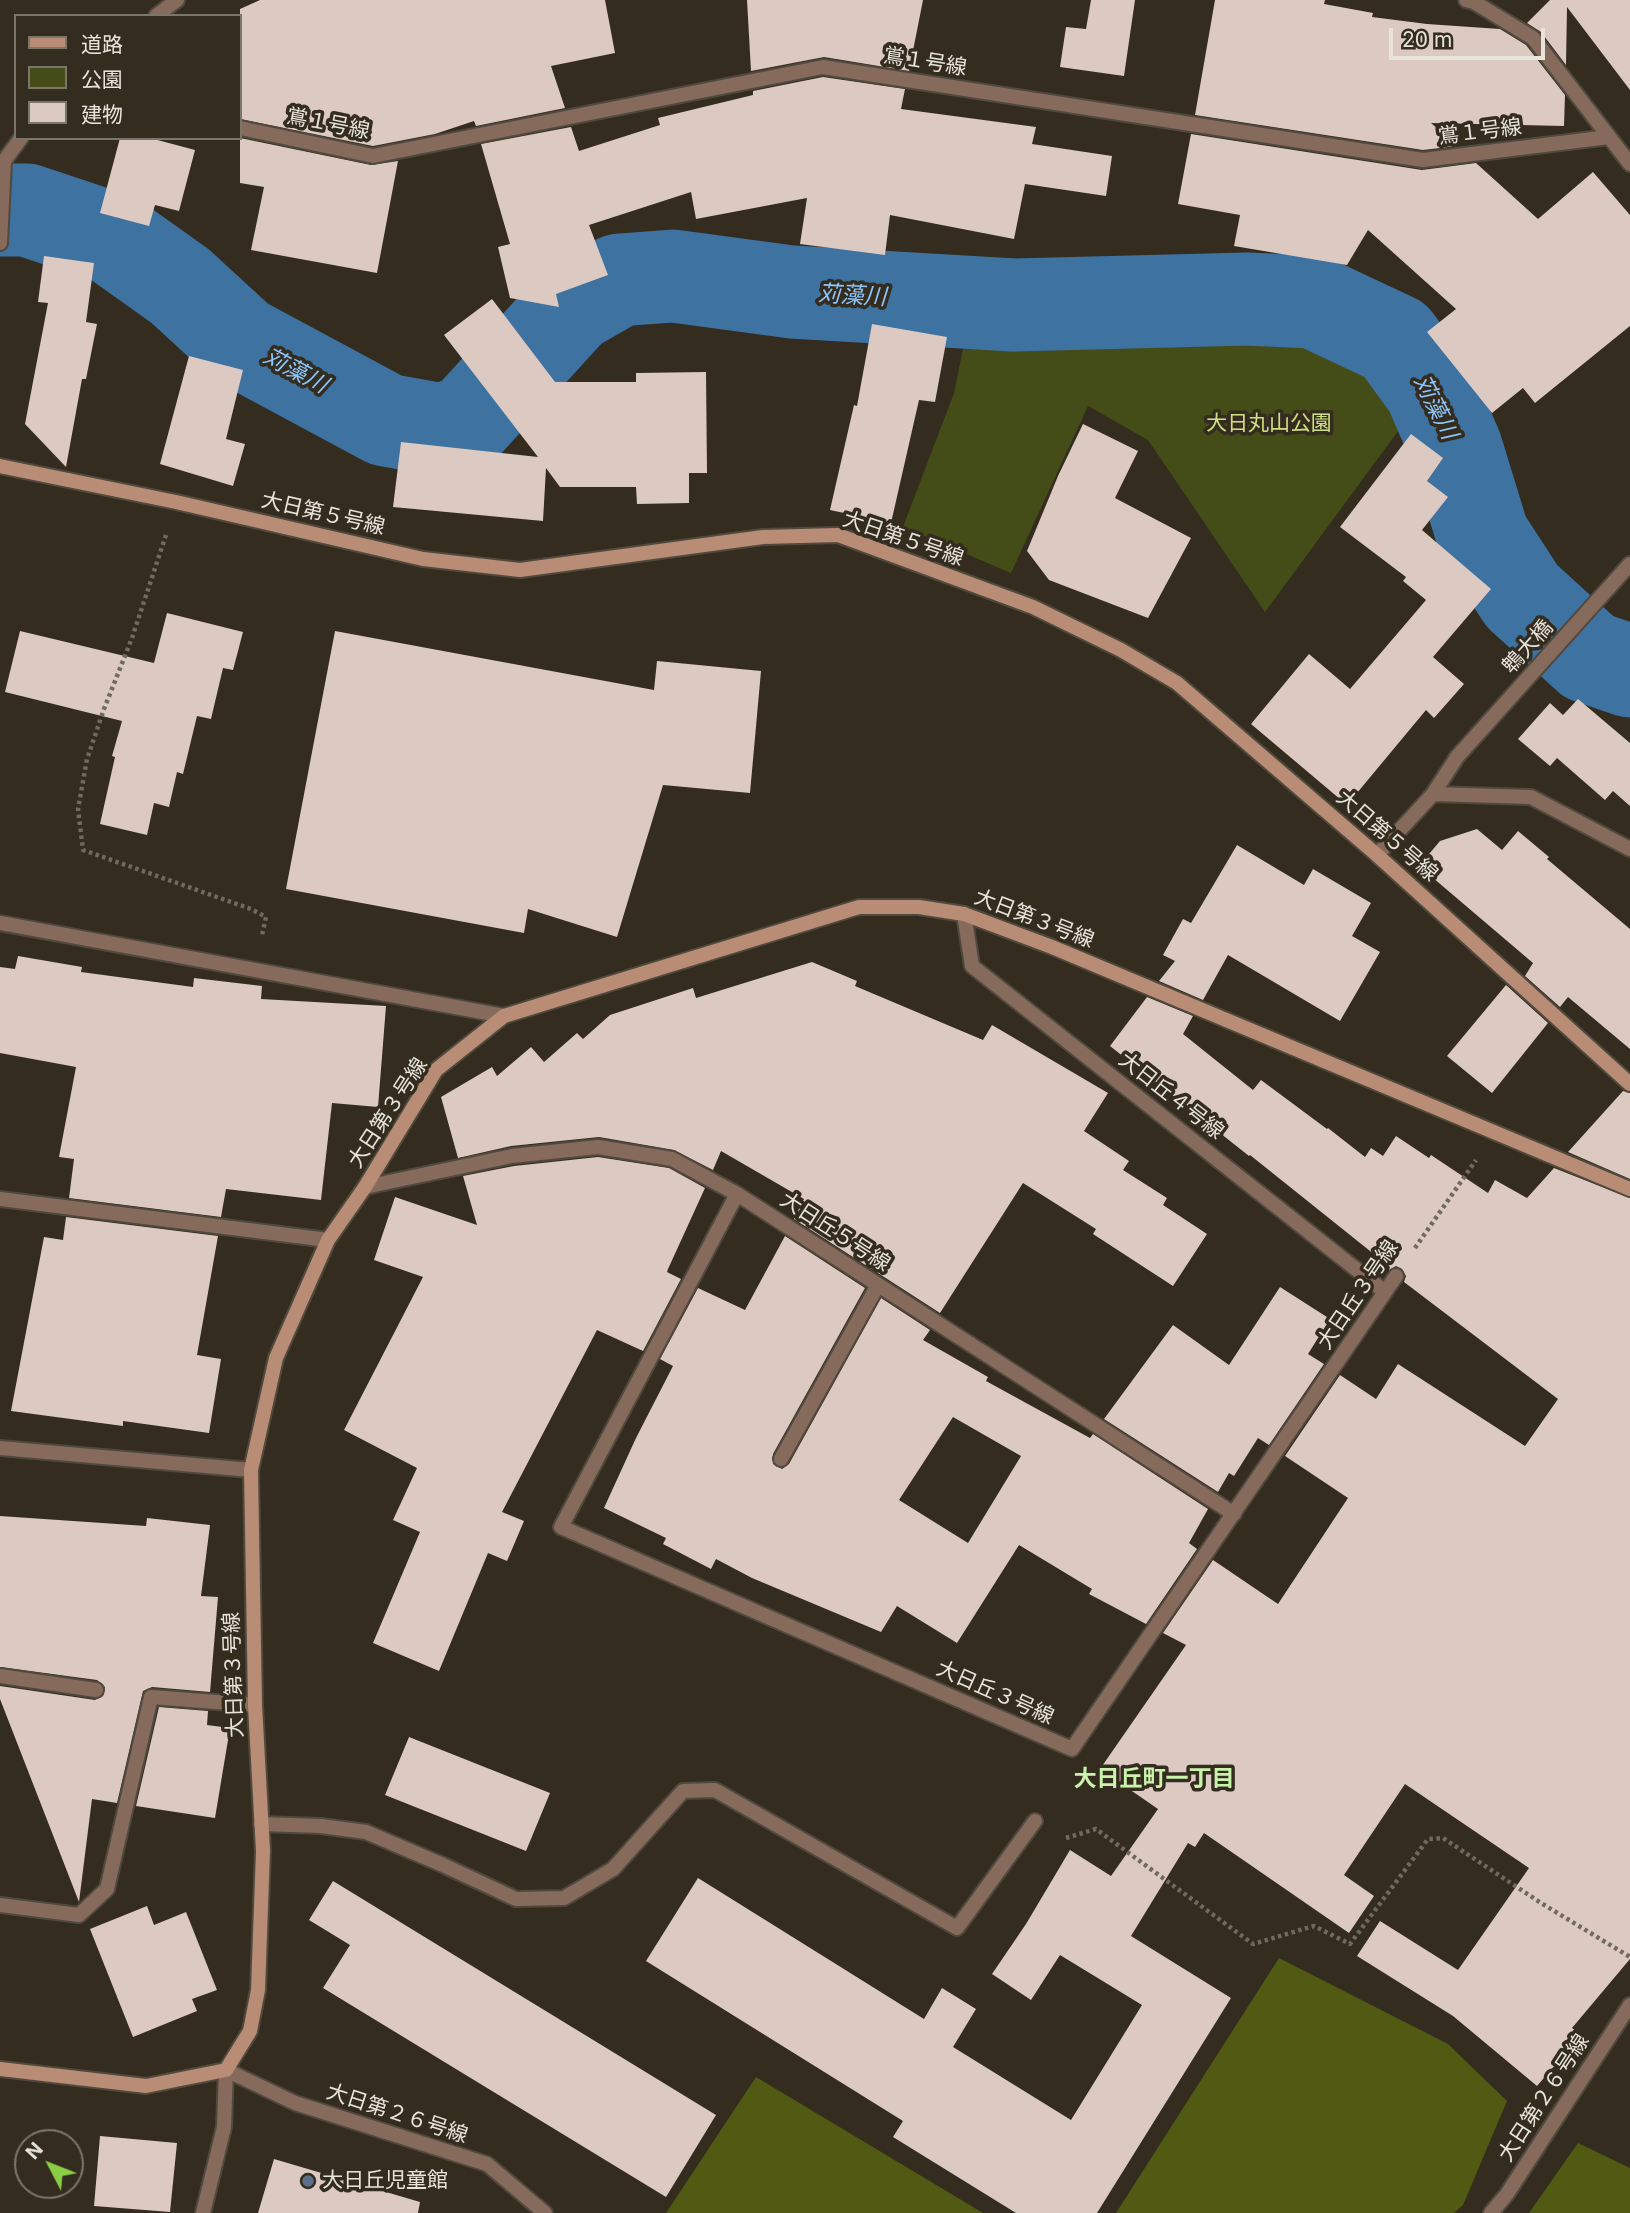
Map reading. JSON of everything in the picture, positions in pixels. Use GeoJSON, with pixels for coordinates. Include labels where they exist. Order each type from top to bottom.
{"type":"FeatureCollection","features":[{"type":"Feature","properties":{"kind":"street"},"geometry":{"type":"LineString","coordinates":[[159,14],[177,0]]}},
{"type":"Feature","properties":{"kind":"street"},"geometry":{"type":"LineString","coordinates":[[1466,0],[1474,2],[1533,38],[1630,164]]}},
{"type":"Feature","properties":{"kind":"street","name":"鴬１号線"},"geometry":{"type":"LineString","coordinates":[[242,128],[373,156],[823,67],[1423,160],[1609,137]]}},
{"type":"Feature","properties":{"kind":"street"},"geometry":{"type":"LineString","coordinates":[[0,243],[4,161],[20,140]]}},
{"type":"Feature","properties":{"kind":"street","name":"大日第５号線"},"geometry":{"type":"LineString","coordinates":[[0,467],[176,502],[423,559],[520,570],[763,537],[838,535],[1033,607],[1121,650],[1177,683],[1377,855],[1630,1084]]}},
{"type":"Feature","properties":{"kind":"street","name":"鵯大橋"},"geometry":{"type":"LineString","coordinates":[[1377,855],[1433,794],[1457,757],[1630,564]]}},
{"type":"Feature","properties":{"kind":"street"},"geometry":{"type":"LineString","coordinates":[[1433,794],[1531,797],[1630,849]]}},
{"type":"Feature","properties":{"kind":"street","name":"大日第３号線"},"geometry":{"type":"LineString","coordinates":[[226,2070],[250,2031],[258,1990],[262,1851],[255,1705],[251,1470],[276,1358],[328,1240],[365,1187],[436,1070],[504,1016],[859,907],[919,907],[964,914],[1052,947],[1630,1189]]}},
{"type":"Feature","properties":{"kind":"street","name":"大日丘４号線"},"geometry":{"type":"LineString","coordinates":[[964,914],[972,966],[1385,1292]]}},
{"type":"Feature","properties":{"kind":"street"},"geometry":{"type":"LineString","coordinates":[[0,923],[504,1016]]}},
{"type":"Feature","properties":{"kind":"street","name":"大日丘５号線"},"geometry":{"type":"LineString","coordinates":[[365,1187],[512,1156],[598,1147],[672,1158],[737,1194],[1234,1514]]}},
{"type":"Feature","properties":{"kind":"street","name":"大日丘３号線"},"geometry":{"type":"LineString","coordinates":[[737,1194],[561,1527],[1072,1749],[1396,1276]]}},
{"type":"Feature","properties":{"kind":"street"},"geometry":{"type":"LineString","coordinates":[[0,1199],[328,1240]]}},
{"type":"Feature","properties":{"kind":"street"},"geometry":{"type":"LineString","coordinates":[[781,1459],[878,1285]]}},
{"type":"Feature","properties":{"kind":"street"},"geometry":{"type":"LineString","coordinates":[[0,1448],[251,1470]]}},
{"type":"Feature","properties":{"kind":"street"},"geometry":{"type":"LineString","coordinates":[[0,1676],[96,1690]]}},
{"type":"Feature","properties":{"kind":"street"},"geometry":{"type":"LineString","coordinates":[[0,1906],[79,1915],[107,1889],[151,1697],[255,1705]]}},
{"type":"Feature","properties":{"kind":"street"},"geometry":{"type":"LineString","coordinates":[[261,1824],[321,1826],[366,1832],[516,1899],[564,1898],[613,1869],[683,1791],[715,1790],[957,1928],[1035,1821]]}},
{"type":"Feature","properties":{"kind":"street","name":"大日第２６号線"},"geometry":{"type":"LineString","coordinates":[[1491,2213],[1507,2194],[1630,2005]]}},
{"type":"Feature","properties":{"kind":"street"},"geometry":{"type":"LineString","coordinates":[[0,2069],[146,2087],[226,2070],[224,2127],[203,2213]]}},
{"type":"Feature","properties":{"kind":"street","name":"大日第２６号線"},"geometry":{"type":"LineString","coordinates":[[226,2070],[295,2103],[487,2164],[545,2213]]}},
{"type":"Feature","properties":{"kind":"path"},"geometry":{"type":"LineString","coordinates":[[176,502],[132,638],[87,759],[78,809],[83,850],[251,909]]}},
{"type":"Feature","properties":{"kind":"path","name":"大日丘３号線"},"geometry":{"type":"LineString","coordinates":[[1396,1276],[1494,1133]]}},
{"type":"Feature","properties":{"kind":"path"},"geometry":{"type":"LineString","coordinates":[[1035,1821],[1064,1838],[1096,1829],[1253,1944],[1314,1926],[1350,1944],[1428,1839],[1443,1838],[1541,1903],[1630,1957]]}},
{"type":"Feature","properties":{"kind":"green space","name":"大日丸山公園"},"geometry":{"type":"Polygon","coordinates":[[[970,314],[1195,318],[1302,316],[1379,356],[1407,390],[1404,423],[1265,612],[1148,440],[1088,406],[1011,573],[903,527],[954,393],[970,314]]]}},
{"type":"Feature","properties":{"kind":"green space"},"geometry":{"type":"Polygon","coordinates":[[[1279,1958],[1448,2044],[1507,2101],[1463,2205],[1454,2213],[1116,2213],[1279,1958]]]}},
{"type":"Feature","properties":{"kind":"green space"},"geometry":{"type":"Polygon","coordinates":[[[756,2077],[983,2213],[666,2213],[756,2077]]]}},
{"type":"Feature","properties":{"kind":"green space"},"geometry":{"type":"Polygon","coordinates":[[[1578,2143],[1630,2168],[1630,2213],[1529,2213],[1578,2143]]]}},
{"type":"Feature","properties":{"kind":"building"},"geometry":{"type":"Polygon","coordinates":[[[260,0],[605,0],[615,53],[551,66],[565,108],[476,126],[474,121],[435,134],[373,146],[242,119],[240,9],[260,0]]]}},
{"type":"Feature","properties":{"kind":"building"},"geometry":{"type":"Polygon","coordinates":[[[747,0],[923,0],[909,71],[824,57],[751,71],[747,0]]]}},
{"type":"Feature","properties":{"kind":"building"},"geometry":{"type":"Polygon","coordinates":[[[1091,0],[1135,0],[1124,76],[1060,67],[1066,27],[1086,29],[1091,0]]]}},
{"type":"Feature","properties":{"kind":"building"},"geometry":{"type":"Polygon","coordinates":[[[1215,0],[1325,0],[1324,4],[1373,13],[1372,17],[1500,29],[1526,45],[1565,95],[1564,126],[1431,123],[1457,146],[1423,150],[1195,115],[1215,0]]]}},
{"type":"Feature","properties":{"kind":"building"},"geometry":{"type":"Polygon","coordinates":[[[1550,0],[1630,0],[1630,90],[1567,7],[1566,65],[1541,32],[1527,23],[1550,0]]]}},
{"type":"Feature","properties":{"kind":"building"},"geometry":{"type":"Polygon","coordinates":[[[823,77],[905,89],[901,109],[1036,127],[1032,144],[1112,156],[1106,196],[1025,184],[1014,239],[890,215],[885,255],[800,244],[807,198],[696,219],[691,192],[589,225],[608,275],[556,294],[559,307],[510,298],[498,247],[510,244],[481,144],[571,127],[579,151],[660,125],[658,118],[753,95],[753,91],[823,77]]]}},
{"type":"Feature","properties":{"kind":"building"},"geometry":{"type":"Polygon","coordinates":[[[1191,134],[1422,170],[1476,163],[1538,219],[1593,172],[1630,215],[1630,326],[1535,403],[1523,388],[1492,413],[1427,332],[1456,309],[1368,230],[1347,265],[1234,246],[1240,215],[1178,204],[1191,134]]]}},
{"type":"Feature","properties":{"kind":"building"},"geometry":{"type":"Polygon","coordinates":[[[242,138],[371,165],[398,161],[377,273],[251,250],[264,187],[240,183],[242,138]]]}},
{"type":"Feature","properties":{"kind":"building"},"geometry":{"type":"Polygon","coordinates":[[[119,140],[158,140],[195,150],[179,211],[155,205],[149,226],[100,213],[119,140]]]}},
{"type":"Feature","properties":{"kind":"building"},"geometry":{"type":"Polygon","coordinates":[[[44,256],[94,263],[86,322],[97,324],[86,379],[82,379],[66,467],[25,424],[48,303],[38,302],[44,256]]]}},
{"type":"Feature","properties":{"kind":"building"},"geometry":{"type":"Polygon","coordinates":[[[492,299],[555,382],[636,382],[636,373],[706,372],[707,473],[689,473],[689,503],[637,504],[636,487],[560,487],[546,468],[543,521],[393,507],[401,442],[538,457],[444,335],[492,299]]]}},
{"type":"Feature","properties":{"kind":"building"},"geometry":{"type":"Polygon","coordinates":[[[872,324],[947,337],[935,402],[919,400],[891,523],[830,510],[854,405],[857,406],[872,324]]]}},
{"type":"Feature","properties":{"kind":"building"},"geometry":{"type":"Polygon","coordinates":[[[189,356],[243,370],[226,439],[245,444],[233,486],[160,464],[189,356]]]}},
{"type":"Feature","properties":{"kind":"building"},"geometry":{"type":"Polygon","coordinates":[[[1083,424],[1138,451],[1115,498],[1191,538],[1148,618],[1049,580],[1027,551],[1083,424]]]}},
{"type":"Feature","properties":{"kind":"building"},"geometry":{"type":"Polygon","coordinates":[[[1411,434],[1443,458],[1427,481],[1448,497],[1422,530],[1491,589],[1433,657],[1464,684],[1434,718],[1426,710],[1347,805],[1251,724],[1309,654],[1350,689],[1426,600],[1403,581],[1406,577],[1340,527],[1411,434]]]}},
{"type":"Feature","properties":{"kind":"building"},"geometry":{"type":"Polygon","coordinates":[[[167,613],[243,632],[233,670],[223,668],[211,719],[197,716],[183,774],[177,772],[169,807],[154,803],[147,835],[100,824],[115,757],[112,756],[122,721],[5,692],[20,631],[154,663],[167,613]]]}},
{"type":"Feature","properties":{"kind":"building"},"geometry":{"type":"Polygon","coordinates":[[[335,631],[654,690],[657,661],[761,671],[750,793],[663,785],[617,937],[528,909],[524,933],[286,889],[335,631]]]}},
{"type":"Feature","properties":{"kind":"building"},"geometry":{"type":"Polygon","coordinates":[[[1578,699],[1630,743],[1630,806],[1613,791],[1605,800],[1557,758],[1550,766],[1518,739],[1550,703],[1563,715],[1578,699]]]}},
{"type":"Feature","properties":{"kind":"building"},"geometry":{"type":"Polygon","coordinates":[[[1477,829],[1502,850],[1518,831],[1630,929],[1630,1049],[1568,997],[1560,1007],[1525,976],[1533,963],[1419,866],[1440,841],[1477,829]]]}},
{"type":"Feature","properties":{"kind":"building"},"geometry":{"type":"Polygon","coordinates":[[[1237,845],[1304,885],[1313,869],[1371,903],[1352,936],[1380,952],[1340,1021],[1228,955],[1203,1000],[1159,981],[1175,961],[1163,955],[1183,919],[1191,923],[1237,845]]]}},
{"type":"Feature","properties":{"kind":"building"},"geometry":{"type":"Polygon","coordinates":[[[18,956],[82,967],[81,972],[193,987],[194,978],[262,986],[261,999],[386,1006],[378,1107],[332,1103],[321,1200],[226,1189],[221,1217],[69,1198],[74,1159],[59,1157],[76,1067],[0,1053],[0,967],[15,969],[18,956]]]}},
{"type":"Feature","properties":{"kind":"building"},"geometry":{"type":"Polygon","coordinates":[[[812,962],[857,981],[855,986],[983,1040],[992,1025],[1108,1093],[1084,1131],[1129,1161],[1123,1170],[1167,1198],[1163,1205],[1207,1234],[1173,1286],[1093,1234],[1096,1229],[1023,1183],[940,1313],[794,1219],[804,1199],[721,1151],[713,1170],[674,1150],[599,1137],[511,1146],[458,1158],[441,1097],[492,1067],[497,1076],[531,1047],[544,1062],[577,1033],[583,1039],[610,1015],[693,988],[696,998],[812,962]]]}},
{"type":"Feature","properties":{"kind":"building"},"geometry":{"type":"Polygon","coordinates":[[[1506,985],[1548,1023],[1492,1093],[1447,1056],[1506,985]]]}},
{"type":"Feature","properties":{"kind":"building"},"geometry":{"type":"Polygon","coordinates":[[[1147,997],[1193,1016],[1183,1034],[1253,1090],[1261,1080],[1365,1157],[1371,1148],[1383,1156],[1396,1136],[1429,1158],[1431,1155],[1488,1193],[1495,1180],[1527,1198],[1554,1168],[1630,1198],[1630,1959],[1572,2028],[1581,2035],[1537,2086],[1453,2016],[1357,1956],[1380,1921],[1458,1970],[1529,1868],[1405,1784],[1344,1875],[1374,1896],[1349,1933],[1204,1833],[1195,1847],[1188,1843],[1131,1936],[1231,1998],[1097,2213],[1016,2213],[893,2137],[903,2121],[646,1961],[698,1878],[924,2019],[942,1988],[976,2009],[953,2047],[1071,2120],[1142,2005],[1060,1955],[1031,2000],[992,1974],[1026,1924],[1070,1850],[1111,1876],[1158,1809],[1100,1769],[1186,1645],[1163,1633],[1213,1560],[1278,1604],[1348,1498],[1285,1456],[1340,1375],[1376,1399],[1398,1364],[1525,1446],[1558,1399],[1404,1282],[1406,1276],[1402,1269],[1396,1266],[1389,1270],[1390,1267],[1110,1046],[1147,997]]]}},
{"type":"Feature","properties":{"kind":"building"},"geometry":{"type":"Polygon","coordinates":[[[1623,1091],[1630,1093],[1630,1179],[1568,1152],[1623,1091]]]}},
{"type":"Feature","properties":{"kind":"building"},"geometry":{"type":"Polygon","coordinates":[[[598,1157],[669,1168],[705,1188],[667,1272],[681,1279],[643,1351],[597,1330],[502,1512],[524,1521],[507,1561],[488,1553],[439,1671],[373,1643],[420,1532],[393,1520],[417,1468],[344,1430],[423,1277],[374,1260],[395,1197],[477,1225],[463,1176],[514,1166],[598,1157]]]}},
{"type":"Feature","properties":{"kind":"building"},"geometry":{"type":"Polygon","coordinates":[[[66,1217],[218,1236],[197,1355],[221,1359],[209,1433],[123,1421],[123,1426],[11,1411],[44,1237],[63,1240],[66,1217]]]}},
{"type":"Feature","properties":{"kind":"building"},"geometry":{"type":"Polygon","coordinates":[[[785,1236],[865,1288],[773,1454],[773,1464],[782,1469],[789,1464],[881,1298],[930,1330],[923,1340],[988,1377],[986,1381],[1090,1438],[1093,1434],[1208,1509],[1189,1543],[1197,1549],[1146,1624],[1089,1594],[1092,1589],[1019,1545],[957,1643],[897,1606],[881,1632],[752,1578],[716,1559],[711,1569],[663,1544],[666,1538],[604,1508],[673,1366],[660,1359],[698,1288],[745,1310],[785,1236]],[[953,1417],[899,1500],[968,1543],[1021,1456],[953,1417]]]}},
{"type":"Feature","properties":{"kind":"building"},"geometry":{"type":"Polygon","coordinates":[[[1280,1287],[1330,1319],[1308,1354],[1324,1364],[1269,1445],[1258,1438],[1234,1476],[1229,1473],[1218,1492],[1104,1419],[1173,1325],[1229,1365],[1280,1287]]]}},
{"type":"Feature","properties":{"kind":"building"},"geometry":{"type":"Polygon","coordinates":[[[0,1516],[146,1526],[147,1518],[210,1525],[201,1596],[218,1597],[210,1692],[152,1687],[143,1691],[117,1803],[92,1799],[79,1902],[0,1699],[0,1686],[95,1700],[103,1696],[105,1687],[97,1680],[0,1667],[0,1516]]]}},
{"type":"Feature","properties":{"kind":"building"},"geometry":{"type":"Polygon","coordinates":[[[159,1707],[208,1711],[207,1725],[230,1728],[215,1818],[136,1806],[159,1707]]]}},
{"type":"Feature","properties":{"kind":"building"},"geometry":{"type":"Polygon","coordinates":[[[409,1737],[550,1793],[526,1851],[385,1795],[409,1737]]]}},
{"type":"Feature","properties":{"kind":"building"},"geometry":{"type":"Polygon","coordinates":[[[333,1881],[716,2115],[666,2197],[323,1988],[350,1945],[309,1920],[333,1881]]]}},
{"type":"Feature","properties":{"kind":"building"},"geometry":{"type":"Polygon","coordinates":[[[147,1906],[154,1925],[186,1912],[217,1990],[192,1999],[197,2011],[133,2037],[90,1929],[147,1906]]]}},
{"type":"Feature","properties":{"kind":"building"},"geometry":{"type":"Polygon","coordinates":[[[100,2136],[177,2143],[170,2212],[94,2206],[100,2136]]]}},
{"type":"Feature","properties":{"kind":"building","name":"大日丘児童館"},"geometry":{"type":"Polygon","coordinates":[[[274,2159],[420,2202],[418,2213],[258,2213],[274,2159]]]}},
{"type":"Feature","properties":{"kind":"waterway","name":"苅藻川"},"geometry":{"type":"LineString","coordinates":[[0,210],[27,210],[114,239],[180,286],[241,342],[386,420],[442,430],[468,421],[572,307],[619,280],[673,276],[792,292],[1014,305],[1247,299],[1314,302],[1395,340],[1430,388],[1456,448],[1483,536],[1522,596],[1589,657],[1630,671]]}},
{"type":"Feature","properties":{"kind":"place","name":"大日丘児童館"},"geometry":{"type":"Point","coordinates":[308,2181]}},
{"type":"Feature","properties":{"kind":"district","name":"大日丘町一丁目"},"geometry":{"type":"Point","coordinates":[1154,1779]}}]}
